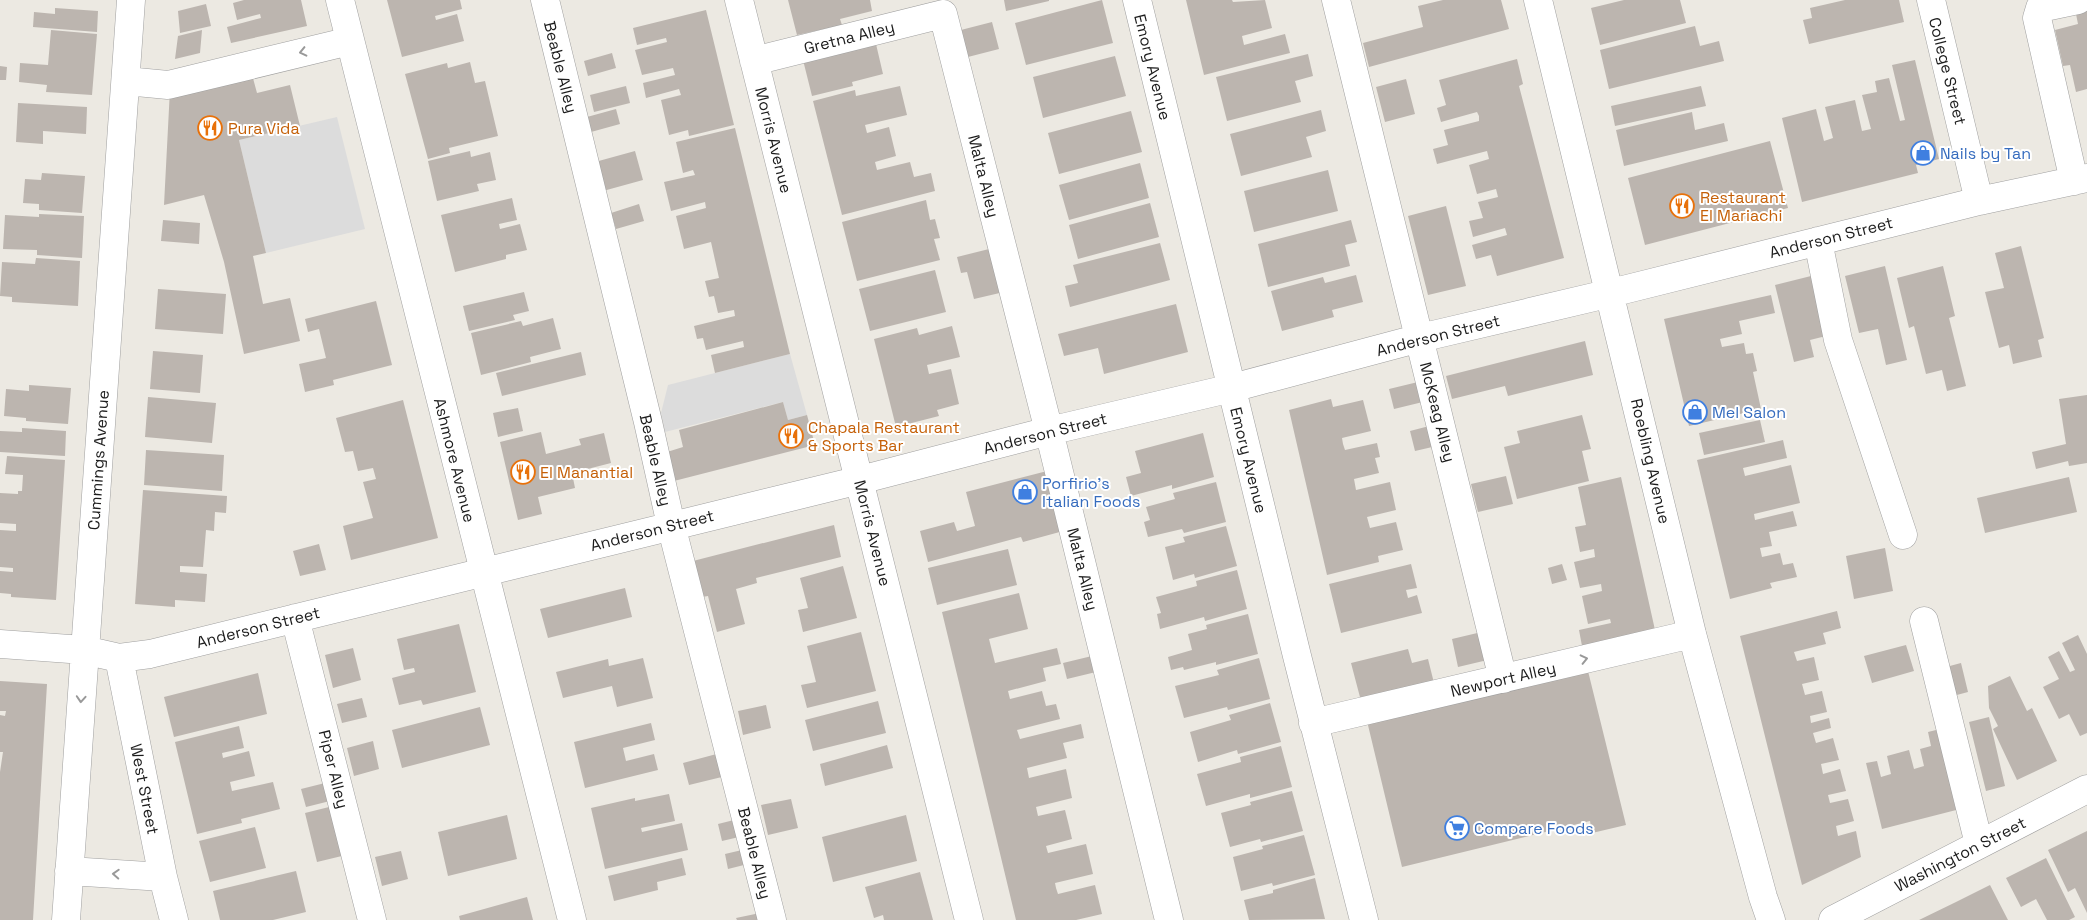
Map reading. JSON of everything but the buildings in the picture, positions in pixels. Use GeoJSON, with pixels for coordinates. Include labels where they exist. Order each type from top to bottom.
{"type":"FeatureCollection","features":[{"type":"Feature","properties":{"kind":"street","name":"Cummings Avenue"},"geometry":{"type":"LineString","coordinates":[[66,920],[132,0]]}},
{"type":"Feature","properties":{"kind":"street","name":"Ashmore Avenue"},"geometry":{"type":"LineString","coordinates":[[340,0],[572,920]]}},
{"type":"Feature","properties":{"kind":"street","name":"Beable Alley"},"geometry":{"type":"LineString","coordinates":[[545,0],[648,422],[671,525],[772,920]]}},
{"type":"Feature","properties":{"kind":"street","name":"Morris Avenue"},"geometry":{"type":"LineString","coordinates":[[739,0],[969,920]]}},
{"type":"Feature","properties":{"kind":"street","name":"Emory Avenue"},"geometry":{"type":"LineString","coordinates":[[1137,0],[1313,723],[1364,920]]}},
{"type":"Feature","properties":{"kind":"street","name":"McKeag Alley"},"geometry":{"type":"LineString","coordinates":[[1336,0],[1502,679]]}},
{"type":"Feature","properties":{"kind":"street","name":"Roebling Avenue"},"geometry":{"type":"LineString","coordinates":[[1538,0],[1611,293],[1692,634],[1763,897],[1771,920]]}},
{"type":"Feature","properties":{"kind":"street","name":"College Street"},"geometry":{"type":"LineString","coordinates":[[1931,0],[1979,200]]}},
{"type":"Feature","properties":{"kind":"street"},"geometry":{"type":"LineString","coordinates":[[2078,0],[2040,8],[2037,18],[2080,179]]}},
{"type":"Feature","properties":{"kind":"street","name":"Gretna Alley"},"geometry":{"type":"LineString","coordinates":[[754,61],[943,14]]}},
{"type":"Feature","properties":{"kind":"street","name":"Malta Alley"},"geometry":{"type":"LineString","coordinates":[[943,14],[1049,431],[1168,920]]}},
{"type":"Feature","properties":{"kind":"street"},"geometry":{"type":"LineString","coordinates":[[126,81],[168,84],[350,41]]}},
{"type":"Feature","properties":{"kind":"street","name":"Anderson Street"},"geometry":{"type":"LineString","coordinates":[[0,644],[84,650],[119,658],[150,654],[860,480],[1049,431],[1232,388],[1420,338],[1611,293],[1979,200],[2080,179]]}},
{"type":"Feature","properties":{"kind":"street"},"geometry":{"type":"LineString","coordinates":[[1818,240],[1838,340],[1903,535]]}},
{"type":"Feature","properties":{"kind":"street","name":"Piper Alley"},"geometry":{"type":"LineString","coordinates":[[295,618],[372,920]]}},
{"type":"Feature","properties":{"kind":"street"},"geometry":{"type":"LineString","coordinates":[[1924,621],[1979,844]]}},
{"type":"Feature","properties":{"kind":"street","name":"Newport Alley"},"geometry":{"type":"LineString","coordinates":[[1313,723],[1692,634]]}},
{"type":"Feature","properties":{"kind":"street","name":"West Street"},"geometry":{"type":"LineString","coordinates":[[119,658],[163,877],[174,920]]}},
{"type":"Feature","properties":{"kind":"street","name":"Washington Street"},"geometry":{"type":"LineString","coordinates":[[1833,920],[2087,789]]}},
{"type":"Feature","properties":{"kind":"street"},"geometry":{"type":"LineString","coordinates":[[69,871],[163,877]]}},
{"type":"Feature","properties":{"kind":"shaded area"},"geometry":{"type":"Polygon","coordinates":[[[337,117],[365,229],[266,253],[239,140],[337,117]]]}},
{"type":"Feature","properties":{"kind":"shaded area"},"geometry":{"type":"Polygon","coordinates":[[[790,354],[807,415],[788,420],[783,402],[665,432],[661,413],[668,385],[790,354]]]}},
{"type":"Feature","properties":{"kind":"place","name":"Pura Vida"},"geometry":{"type":"Point","coordinates":[210,128]}},
{"type":"Feature","properties":{"kind":"place","name":"Nails by Tan"},"geometry":{"type":"Point","coordinates":[1923,153]}},
{"type":"Feature","properties":{"kind":"place","name":"Restaurant El Mariachi"},"geometry":{"type":"Point","coordinates":[1682,206]}},
{"type":"Feature","properties":{"kind":"place","name":"Mel Salon"},"geometry":{"type":"Point","coordinates":[1695,412]}},
{"type":"Feature","properties":{"kind":"place","name":"Chapala Restaurant & Sports Bar"},"geometry":{"type":"Point","coordinates":[791,436]}},
{"type":"Feature","properties":{"kind":"place","name":"El Manantial"},"geometry":{"type":"Point","coordinates":[523,472]}},
{"type":"Feature","properties":{"kind":"place","name":"Porfirio's Italian Foods"},"geometry":{"type":"Point","coordinates":[1025,492]}},
{"type":"Feature","properties":{"kind":"place","name":"Compare Foods"},"geometry":{"type":"Point","coordinates":[1457,828]}}]}
